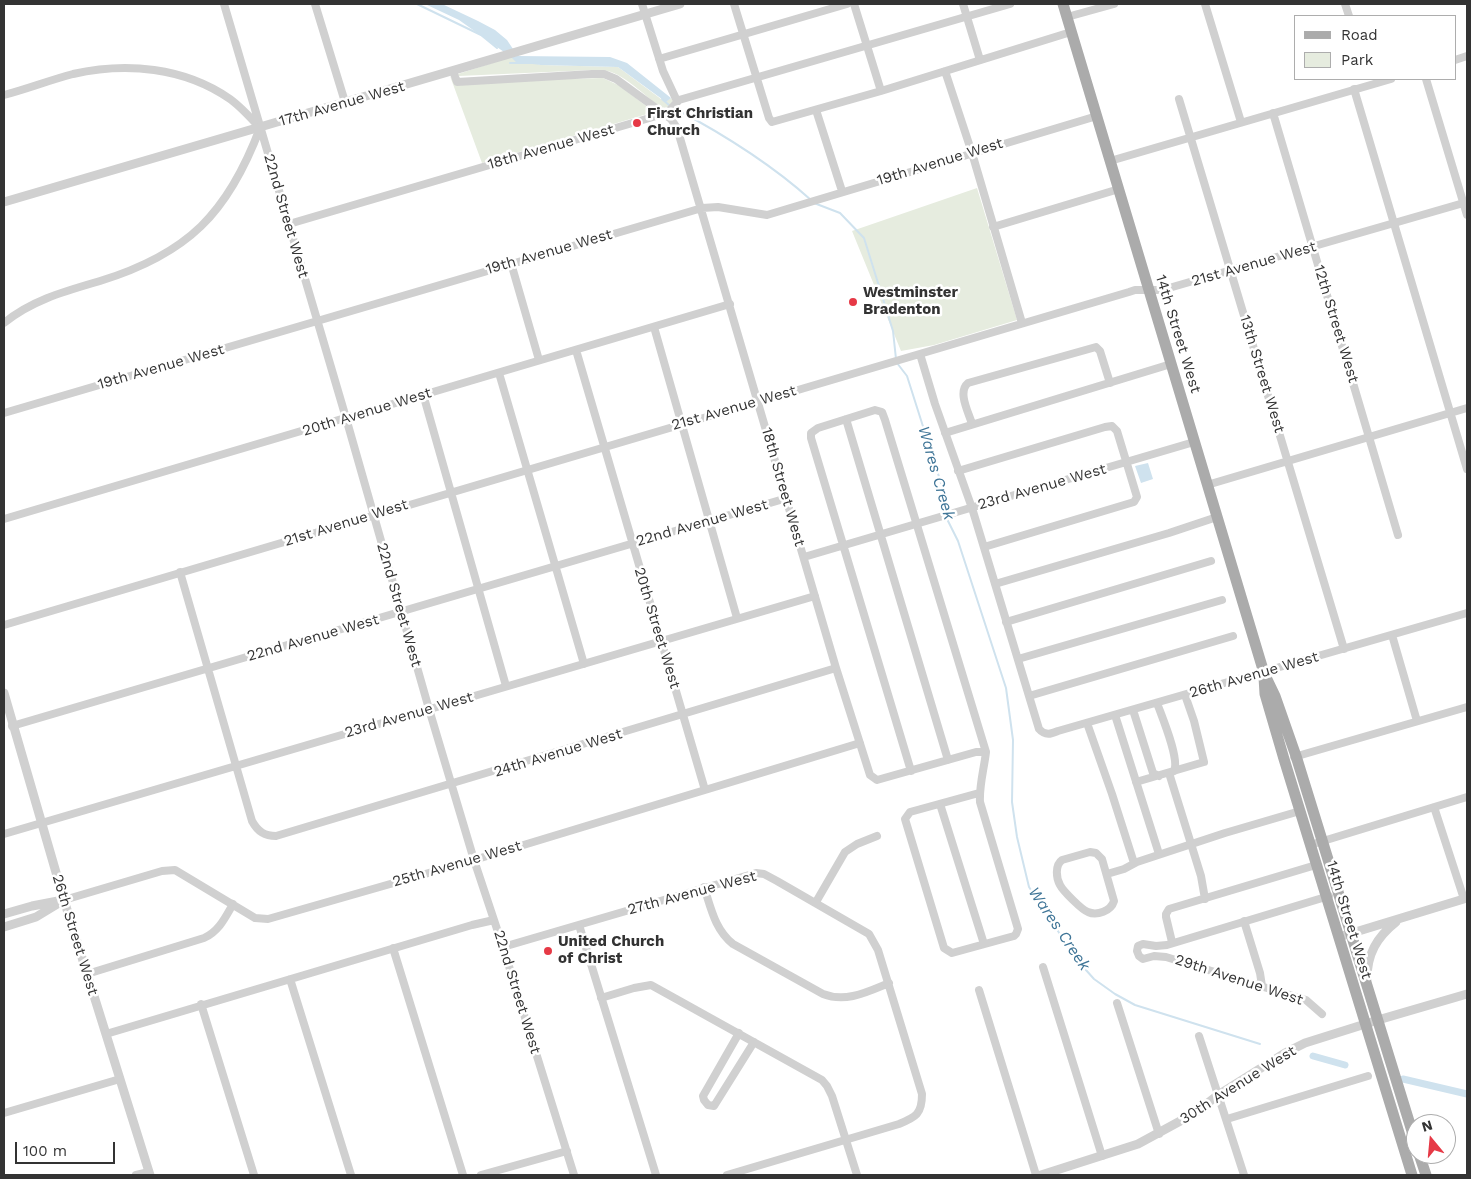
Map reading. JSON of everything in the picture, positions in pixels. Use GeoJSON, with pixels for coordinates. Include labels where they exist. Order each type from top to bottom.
{"type":"FeatureCollection","features":[{"type":"Feature","properties":{"kind":"main road","name":"14th Street West"},"geometry":{"type":"LineString","coordinates":[[1063,4],[1264,673],[1275,696],[1296,756],[1407,1114]]}},
{"type":"Feature","properties":{"kind":"main road","name":"14th Street West"},"geometry":{"type":"LineString","coordinates":[[1264,673],[1265,694],[1284,759],[1412,1175]]}},
{"type":"Feature","properties":{"kind":"street","name":"22nd Street West"},"geometry":{"type":"LineString","coordinates":[[224,4],[474,860],[574,1175]]}},
{"type":"Feature","properties":{"kind":"street"},"geometry":{"type":"LineString","coordinates":[[315,4],[345,102]]}},
{"type":"Feature","properties":{"kind":"street"},"geometry":{"type":"LineString","coordinates":[[642,4],[674,105]]}},
{"type":"Feature","properties":{"kind":"street","name":"17th Avenue West"},"geometry":{"type":"LineString","coordinates":[[4,202],[680,4]]}},
{"type":"Feature","properties":{"kind":"street"},"geometry":{"type":"LineString","coordinates":[[734,4],[756,78],[772,122],[881,91],[1072,32]]}},
{"type":"Feature","properties":{"kind":"street"},"geometry":{"type":"LineString","coordinates":[[659,59],[848,4]]}},
{"type":"Feature","properties":{"kind":"street"},"geometry":{"type":"LineString","coordinates":[[854,4],[881,91]]}},
{"type":"Feature","properties":{"kind":"street"},"geometry":{"type":"LineString","coordinates":[[963,4],[980,60]]}},
{"type":"Feature","properties":{"kind":"street","name":"18th Avenue West"},"geometry":{"type":"LineString","coordinates":[[289,224],[663,114],[674,105],[756,78],[1010,4]]}},
{"type":"Feature","properties":{"kind":"street"},"geometry":{"type":"LineString","coordinates":[[1067,17],[1114,4]]}},
{"type":"Feature","properties":{"kind":"street"},"geometry":{"type":"LineString","coordinates":[[1205,4],[1241,122]]}},
{"type":"Feature","properties":{"kind":"street"},"geometry":{"type":"LineString","coordinates":[[4,95],[72,74],[123,68],[150,69],[183,76],[218,92],[246,112],[260,128],[234,184],[214,213],[191,236],[148,264],[114,277],[56,294],[23,309],[4,323]]}},
{"type":"Feature","properties":{"kind":"street"},"geometry":{"type":"LineString","coordinates":[[945,71],[972,153],[1022,323]]}},
{"type":"Feature","properties":{"kind":"street","name":"18th Street West"},"geometry":{"type":"LineString","coordinates":[[453,72],[457,82],[604,74],[622,82],[671,119],[677,128],[836,668],[870,775],[873,779],[877,780],[911,771]]}},
{"type":"Feature","properties":{"kind":"street"},"geometry":{"type":"LineString","coordinates":[[1110,161],[1354,90],[1368,82],[1384,80]]}},
{"type":"Feature","properties":{"kind":"street"},"geometry":{"type":"LineString","coordinates":[[1426,80],[1466,203],[1467,215]]}},
{"type":"Feature","properties":{"kind":"street"},"geometry":{"type":"LineString","coordinates":[[1354,90],[1467,469]]}},
{"type":"Feature","properties":{"kind":"street","name":"13th Street West"},"geometry":{"type":"LineString","coordinates":[[1179,99],[1344,649]]}},
{"type":"Feature","properties":{"kind":"street"},"geometry":{"type":"LineString","coordinates":[[816,110],[842,192]]}},
{"type":"Feature","properties":{"kind":"street","name":"12th Street West"},"geometry":{"type":"LineString","coordinates":[[1273,113],[1398,535]]}},
{"type":"Feature","properties":{"kind":"street","name":"19th Avenue West"},"geometry":{"type":"LineString","coordinates":[[4,413],[702,208],[718,207],[767,215],[1097,116]]}},
{"type":"Feature","properties":{"kind":"street"},"geometry":{"type":"LineString","coordinates":[[993,227],[1119,189]]}},
{"type":"Feature","properties":{"kind":"street","name":"21st Avenue West"},"geometry":{"type":"LineString","coordinates":[[4,625],[1135,290],[1162,290],[1466,203]]}},
{"type":"Feature","properties":{"kind":"street"},"geometry":{"type":"LineString","coordinates":[[511,263],[539,360]]}},
{"type":"Feature","properties":{"kind":"street","name":"20th Avenue West"},"geometry":{"type":"LineString","coordinates":[[4,519],[730,304]]}},
{"type":"Feature","properties":{"kind":"street"},"geometry":{"type":"LineString","coordinates":[[654,327],[738,618]]}},
{"type":"Feature","properties":{"kind":"street"},"geometry":{"type":"LineString","coordinates":[[972,424],[963,388],[968,383],[1096,348],[1100,351],[1110,383]]}},
{"type":"Feature","properties":{"kind":"street","name":"20th Street West"},"geometry":{"type":"LineString","coordinates":[[576,350],[704,790]]}},
{"type":"Feature","properties":{"kind":"street"},"geometry":{"type":"LineString","coordinates":[[920,354],[945,433],[972,508],[1029,696],[1233,636]]}},
{"type":"Feature","properties":{"kind":"street"},"geometry":{"type":"LineString","coordinates":[[945,433],[1171,364]]}},
{"type":"Feature","properties":{"kind":"street"},"geometry":{"type":"LineString","coordinates":[[499,373],[584,664]]}},
{"type":"Feature","properties":{"kind":"street"},"geometry":{"type":"LineString","coordinates":[[423,394],[506,686]]}},
{"type":"Feature","properties":{"kind":"street"},"geometry":{"type":"LineString","coordinates":[[1207,485],[1467,408]]}},
{"type":"Feature","properties":{"kind":"street"},"geometry":{"type":"LineString","coordinates":[[979,793],[910,812],[906,815],[905,821],[944,948],[952,953],[1014,936],[1018,931],[982,811],[979,793],[986,752],[882,412],[875,410],[818,428],[811,433],[811,438],[911,771],[976,752],[986,752]]}},
{"type":"Feature","properties":{"kind":"street"},"geometry":{"type":"LineString","coordinates":[[846,419],[948,760]]}},
{"type":"Feature","properties":{"kind":"street"},"geometry":{"type":"LineString","coordinates":[[958,471],[1105,427],[1112,426],[1117,431],[1137,497],[1136,500],[1131,504],[984,547]]}},
{"type":"Feature","properties":{"kind":"street","name":"23rd Avenue West"},"geometry":{"type":"LineString","coordinates":[[804,557],[1194,442]]}},
{"type":"Feature","properties":{"kind":"street","name":"22nd Avenue West"},"geometry":{"type":"LineString","coordinates":[[12,726],[787,498]]}},
{"type":"Feature","properties":{"kind":"street"},"geometry":{"type":"LineString","coordinates":[[995,584],[1217,517]]}},
{"type":"Feature","properties":{"kind":"street"},"geometry":{"type":"LineString","coordinates":[[1006,622],[1211,561]]}},
{"type":"Feature","properties":{"kind":"street"},"geometry":{"type":"LineString","coordinates":[[180,572],[236,766]]}},
{"type":"Feature","properties":{"kind":"street","name":"23rd Avenue West"},"geometry":{"type":"LineString","coordinates":[[4,834],[815,596]]}},
{"type":"Feature","properties":{"kind":"street"},"geometry":{"type":"LineString","coordinates":[[1018,659],[1222,600]]}},
{"type":"Feature","properties":{"kind":"street","name":"26th Avenue West"},"geometry":{"type":"LineString","coordinates":[[1029,696],[1039,730],[1049,734],[1467,613]]}},
{"type":"Feature","properties":{"kind":"street"},"geometry":{"type":"LineString","coordinates":[[1392,635],[1417,721]]}},
{"type":"Feature","properties":{"kind":"street","name":"24th Avenue West"},"geometry":{"type":"LineString","coordinates":[[236,766],[255,827],[264,834],[271,836],[279,835],[836,668]]}},
{"type":"Feature","properties":{"kind":"street","name":"26th Street West"},"geometry":{"type":"LineString","coordinates":[[4,693],[40,824],[149,1173]]}},
{"type":"Feature","properties":{"kind":"street"},"geometry":{"type":"LineString","coordinates":[[1136,782],[1204,762],[1194,721],[1185,695]]}},
{"type":"Feature","properties":{"kind":"street"},"geometry":{"type":"LineString","coordinates":[[1157,703],[1176,766],[1171,772]]}},
{"type":"Feature","properties":{"kind":"street"},"geometry":{"type":"LineString","coordinates":[[1284,759],[1467,707]]}},
{"type":"Feature","properties":{"kind":"street"},"geometry":{"type":"LineString","coordinates":[[1133,710],[1150,768],[1154,775],[1159,776]]}},
{"type":"Feature","properties":{"kind":"street"},"geometry":{"type":"LineString","coordinates":[[1115,715],[1159,854]]}},
{"type":"Feature","properties":{"kind":"street"},"geometry":{"type":"LineString","coordinates":[[1087,723],[1134,863]]}},
{"type":"Feature","properties":{"kind":"street","name":"25th Avenue West"},"geometry":{"type":"LineString","coordinates":[[64,900],[169,869],[180,871],[255,918],[268,920],[474,860],[860,743]]}},
{"type":"Feature","properties":{"kind":"street"},"geometry":{"type":"LineString","coordinates":[[1171,772],[1201,876],[1205,899]]}},
{"type":"Feature","properties":{"kind":"street"},"geometry":{"type":"LineString","coordinates":[[1310,845],[1467,798]]}},
{"type":"Feature","properties":{"kind":"street"},"geometry":{"type":"LineString","coordinates":[[940,804],[984,944]]}},
{"type":"Feature","properties":{"kind":"street"},"geometry":{"type":"LineString","coordinates":[[1339,937],[1466,898],[1434,807]]}},
{"type":"Feature","properties":{"kind":"street"},"geometry":{"type":"LineString","coordinates":[[1108,874],[1159,854],[1300,812]]}},
{"type":"Feature","properties":{"kind":"street"},"geometry":{"type":"LineString","coordinates":[[816,902],[845,852],[857,844],[876,836]]}},
{"type":"Feature","properties":{"kind":"street"},"geometry":{"type":"LineString","coordinates":[[1092,852],[1101,856],[1108,874],[1114,897],[1113,905],[1104,911],[1090,913],[1083,910],[1060,886],[1057,868],[1062,860],[1092,852]]}},
{"type":"Feature","properties":{"kind":"street"},"geometry":{"type":"LineString","coordinates":[[1172,942],[1166,917],[1169,909],[1316,865]]}},
{"type":"Feature","properties":{"kind":"street","name":"27th Avenue West"},"geometry":{"type":"LineString","coordinates":[[503,947],[756,873],[769,876],[816,902],[869,934],[878,950],[922,1094],[920,1111],[910,1119],[845,1140]]}},
{"type":"Feature","properties":{"kind":"street"},"geometry":{"type":"LineString","coordinates":[[704,887],[715,922],[724,937],[733,944],[823,994],[832,998],[842,999],[889,983]]}},
{"type":"Feature","properties":{"kind":"street"},"geometry":{"type":"LineString","coordinates":[[1162,956],[1143,959],[1136,951],[1138,946],[1143,944],[1162,946],[1338,893]]}},
{"type":"Feature","properties":{"kind":"street"},"geometry":{"type":"LineString","coordinates":[[4,914],[64,900]]}},
{"type":"Feature","properties":{"kind":"street"},"geometry":{"type":"LineString","coordinates":[[4,927],[36,917],[64,900]]}},
{"type":"Feature","properties":{"kind":"street"},"geometry":{"type":"LineString","coordinates":[[86,974],[204,938],[220,926],[232,904]]}},
{"type":"Feature","properties":{"kind":"street"},"geometry":{"type":"LineString","coordinates":[[1367,984],[1368,963],[1374,945],[1386,929],[1400,918]]}},
{"type":"Feature","properties":{"kind":"street"},"geometry":{"type":"LineString","coordinates":[[106,1034],[201,1004],[494,920]]}},
{"type":"Feature","properties":{"kind":"street"},"geometry":{"type":"LineString","coordinates":[[1244,921],[1260,973],[1262,986]]}},
{"type":"Feature","properties":{"kind":"street"},"geometry":{"type":"LineString","coordinates":[[579,925],[656,1175]]}},
{"type":"Feature","properties":{"kind":"street","name":"29th Avenue West"},"geometry":{"type":"LineString","coordinates":[[1162,946],[1162,956],[1306,1000],[1322,1014]]}},
{"type":"Feature","properties":{"kind":"street"},"geometry":{"type":"LineString","coordinates":[[393,948],[463,1175]]}},
{"type":"Feature","properties":{"kind":"street"},"geometry":{"type":"LineString","coordinates":[[1043,967],[1102,1156]]}},
{"type":"Feature","properties":{"kind":"street"},"geometry":{"type":"LineString","coordinates":[[290,979],[351,1175]]}},
{"type":"Feature","properties":{"kind":"street"},"geometry":{"type":"LineString","coordinates":[[601,998],[651,985],[822,1080],[832,1096],[856,1175]]}},
{"type":"Feature","properties":{"kind":"street"},"geometry":{"type":"LineString","coordinates":[[979,990],[1036,1175]]}},
{"type":"Feature","properties":{"kind":"street","name":"30th Avenue West"},"geometry":{"type":"LineString","coordinates":[[1041,1175],[1138,1144],[1159,1134],[1195,1113],[1218,1095],[1284,1052],[1305,1043],[1467,994]]}},
{"type":"Feature","properties":{"kind":"street"},"geometry":{"type":"LineString","coordinates":[[1117,1003],[1159,1134]]}},
{"type":"Feature","properties":{"kind":"street"},"geometry":{"type":"LineString","coordinates":[[201,1004],[254,1175]]}},
{"type":"Feature","properties":{"kind":"street"},"geometry":{"type":"LineString","coordinates":[[738,1033],[703,1096],[708,1105],[714,1106],[754,1042]]}},
{"type":"Feature","properties":{"kind":"street"},"geometry":{"type":"LineString","coordinates":[[1199,1036],[1244,1175]]}},
{"type":"Feature","properties":{"kind":"street","name":"30th Avenue West"},"geometry":{"type":"LineString","coordinates":[[1227,1119],[1368,1076]]}},
{"type":"Feature","properties":{"kind":"street"},"geometry":{"type":"LineString","coordinates":[[4,1113],[120,1079]]}},
{"type":"Feature","properties":{"kind":"street"},"geometry":{"type":"LineString","coordinates":[[727,1175],[845,1140]]}},
{"type":"Feature","properties":{"kind":"street"},"geometry":{"type":"LineString","coordinates":[[481,1175],[567,1151]]}},
{"type":"Feature","properties":{"kind":"street"},"geometry":{"type":"LineString","coordinates":[[136,1175],[149,1173]]}},
{"type":"Feature","properties":{"kind":"green space"},"geometry":{"type":"Polygon","coordinates":[[[511,57],[541,65],[618,67],[665,102],[671,98],[673,101],[668,107],[662,109],[624,79],[604,70],[459,76],[458,74],[511,57]]]}},
{"type":"Feature","properties":{"kind":"green space"},"geometry":{"type":"Polygon","coordinates":[[[450,76],[454,82],[603,78],[620,86],[654,112],[482,163],[450,76]]]}},
{"type":"Feature","properties":{"kind":"green space"},"geometry":{"type":"Polygon","coordinates":[[[977,188],[1017,320],[934,345],[901,351],[852,231],[977,188]]]}},
{"type":"Feature","properties":{"kind":"water"},"geometry":{"type":"Polygon","coordinates":[[[425,4],[442,4],[478,21],[495,30],[507,40],[513,49],[504,52],[459,20],[425,4]]]}},
{"type":"Feature","properties":{"kind":"water"},"geometry":{"type":"Polygon","coordinates":[[[511,57],[610,57],[627,63],[671,98],[666,102],[618,67],[541,65],[516,62],[511,57]]]}},
{"type":"Feature","properties":{"kind":"water"},"geometry":{"type":"Polygon","coordinates":[[[1148,463],[1153,479],[1141,483],[1135,466],[1148,463]]]}},
{"type":"Feature","properties":{"kind":"waterway","name":"Wares Creek"},"geometry":{"type":"LineString","coordinates":[[417,4],[481,35],[497,48]]}},
{"type":"Feature","properties":{"kind":"waterway","name":"Wares Creek"},"geometry":{"type":"LineString","coordinates":[[510,63],[533,63]]}},
{"type":"Feature","properties":{"kind":"waterway","name":"Wares Creek"},"geometry":{"type":"LineString","coordinates":[[662,99],[670,106]]}},
{"type":"Feature","properties":{"kind":"waterway","name":"Wares Creek"},"geometry":{"type":"LineString","coordinates":[[674,108],[746,150],[811,200]]}},
{"type":"Feature","properties":{"kind":"waterway","name":"Wares Creek"},"geometry":{"type":"LineString","coordinates":[[814,203],[840,213],[864,238],[893,331],[896,359]]}},
{"type":"Feature","properties":{"kind":"waterway","name":"Wares Creek"},"geometry":{"type":"LineString","coordinates":[[897,363],[907,376],[947,502],[944,513]]}},
{"type":"Feature","properties":{"kind":"waterway","name":"Wares Creek"},"geometry":{"type":"LineString","coordinates":[[946,517],[958,541],[1006,688],[1013,740],[1012,802],[1017,837],[1029,887],[1077,960],[1094,979],[1115,994],[1135,1005],[1260,1044]]}},
{"type":"Feature","properties":{"kind":"waterway"},"geometry":{"type":"LineString","coordinates":[[1313,1056],[1345,1065]]}},
{"type":"Feature","properties":{"kind":"waterway"},"geometry":{"type":"LineString","coordinates":[[1403,1079],[1467,1094]]}},
{"type":"Feature","properties":{"kind":"place","name":"First Christian Church"},"geometry":{"type":"Point","coordinates":[637,123]}},
{"type":"Feature","properties":{"kind":"place","name":"Westminster Bradenton"},"geometry":{"type":"Point","coordinates":[853,302]}},
{"type":"Feature","properties":{"kind":"place","name":"United Church of Christ"},"geometry":{"type":"Point","coordinates":[548,951]}}]}
